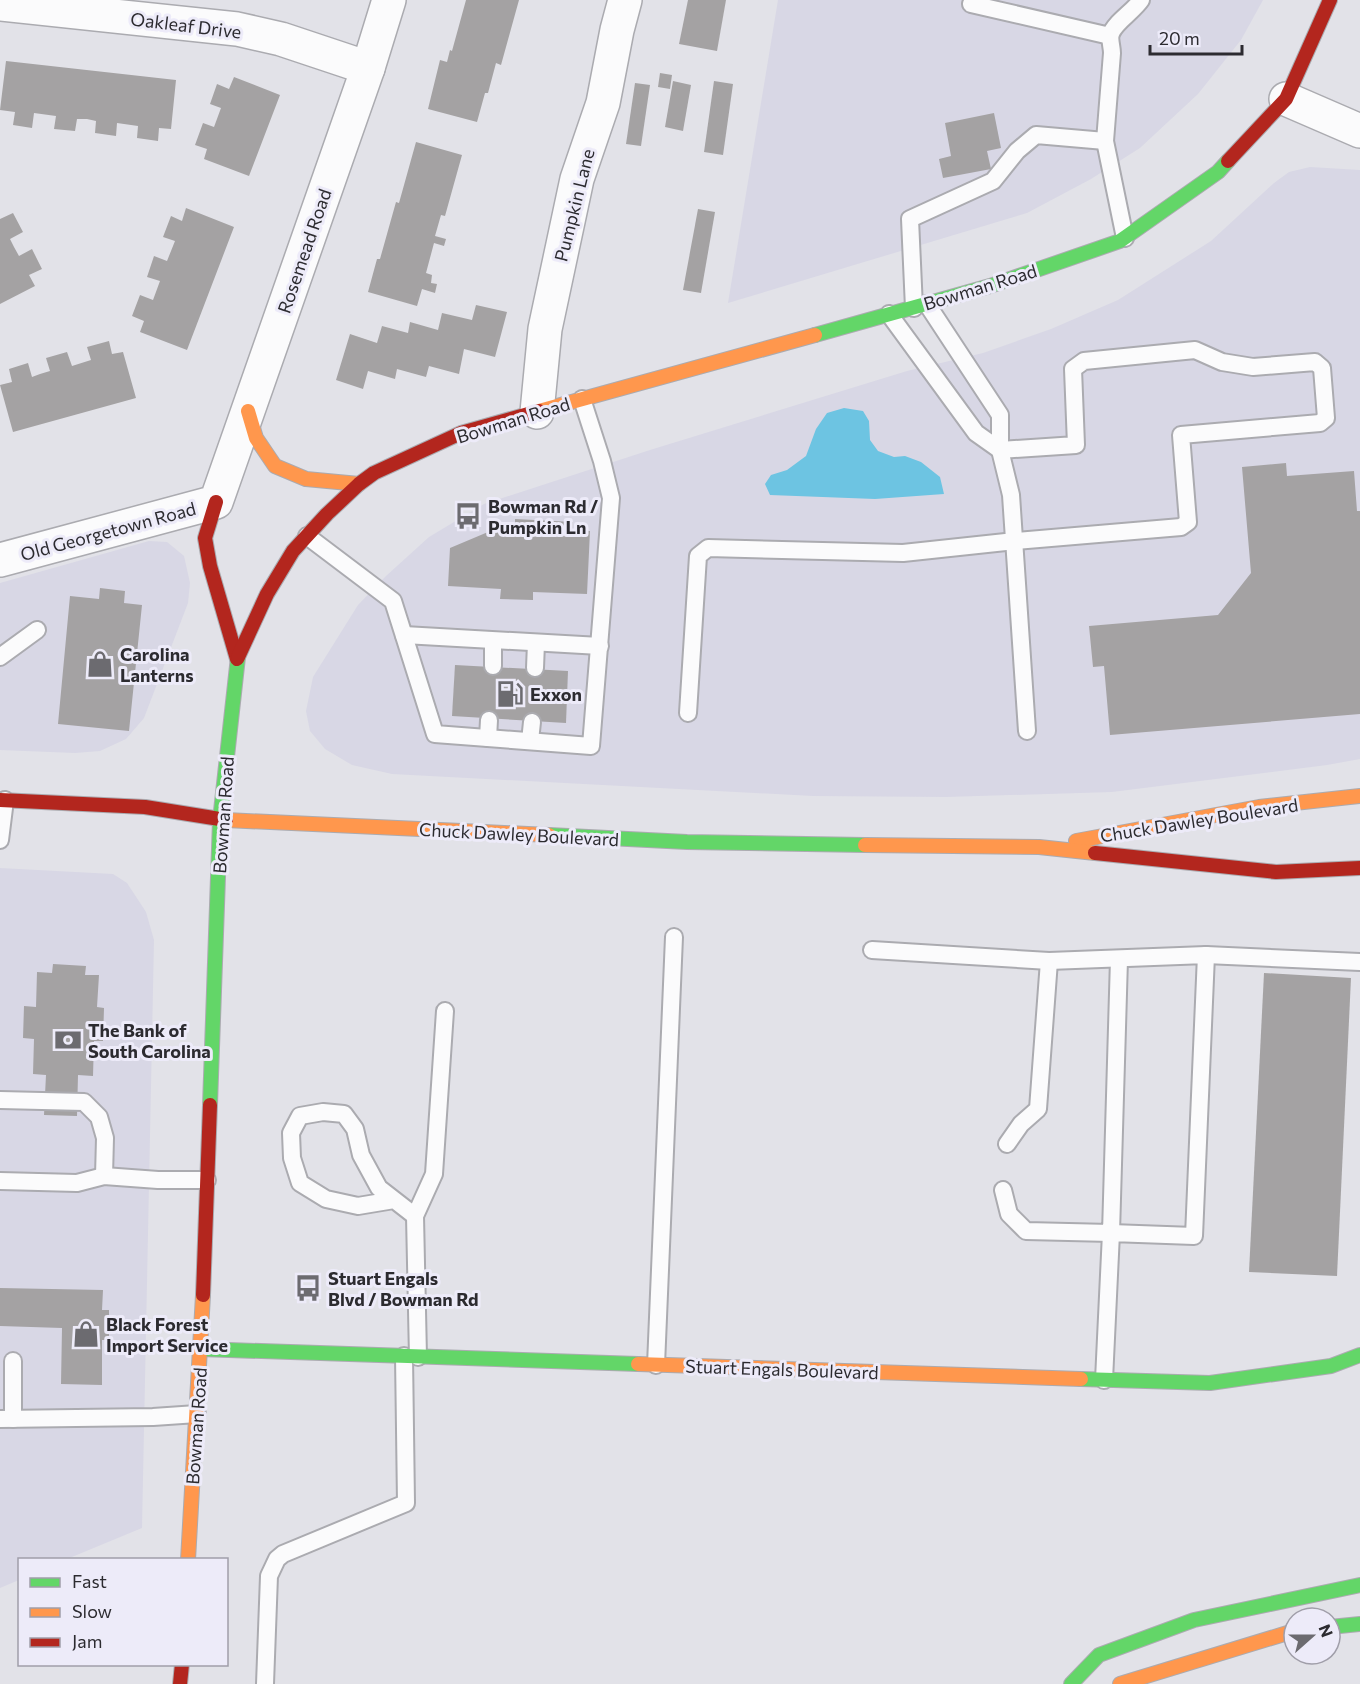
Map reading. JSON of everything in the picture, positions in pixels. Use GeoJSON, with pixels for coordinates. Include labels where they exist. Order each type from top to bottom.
{"type":"FeatureCollection","features":[{"type":"Feature","properties":{"kind":"main road","name":"Bowman Road"},"geometry":{"type":"LineString","coordinates":[[188,1558],[201,1349],[220,820],[237,659],[267,594],[293,551],[327,514],[374,473],[461,433],[990,286],[1120,241],[1218,172],[1286,99],[1330,0]]}},
{"type":"Feature","properties":{"kind":"main road"},"geometry":{"type":"LineString","coordinates":[[248,411],[256,438],[274,466],[306,479],[359,484]]}},
{"type":"Feature","properties":{"kind":"main road"},"geometry":{"type":"LineString","coordinates":[[216,502],[204,538],[237,659]]}},
{"type":"Feature","properties":{"kind":"main road","name":"Chuck Dawley Boulevard"},"geometry":{"type":"LineString","coordinates":[[1039,848],[1259,807],[1360,796]]}},
{"type":"Feature","properties":{"kind":"main road","name":"Chuck Dawley Boulevard"},"geometry":{"type":"LineString","coordinates":[[2,800],[145,807],[220,820],[687,842],[1039,848],[1276,872],[1360,868]]}},
{"type":"Feature","properties":{"kind":"main road","name":"Stuart Engals Boulevard"},"geometry":{"type":"LineString","coordinates":[[201,1349],[1210,1383],[1331,1366],[1360,1355]]}},
{"type":"Feature","properties":{"kind":"main road"},"geometry":{"type":"LineString","coordinates":[[1071,1684],[1099,1655],[1194,1620],[1360,1585]]}},
{"type":"Feature","properties":{"kind":"main road"},"geometry":{"type":"LineString","coordinates":[[1342,1626],[1360,1624]]}},
{"type":"Feature","properties":{"kind":"main road"},"geometry":{"type":"LineString","coordinates":[[1120,1684],[1282,1635]]}},
{"type":"Feature","properties":{"kind":"main road"},"geometry":{"type":"LineString","coordinates":[[180,1684],[182,1666]]}},
{"type":"Feature","properties":{"kind":"street","name":"Rosemead Road"},"geometry":{"type":"LineString","coordinates":[[216,502],[368,68],[389,0]]}},
{"type":"Feature","properties":{"kind":"street","name":"Pumpkin Lane"},"geometry":{"type":"LineString","coordinates":[[537,412],[545,328],[577,179],[603,103],[625,0]]}},
{"type":"Feature","properties":{"kind":"street","name":"Oakleaf Drive"},"geometry":{"type":"LineString","coordinates":[[0,4],[237,30],[281,39],[368,68]]}},
{"type":"Feature","properties":{"kind":"street"},"geometry":{"type":"LineString","coordinates":[[1286,99],[1360,131]]}},
{"type":"Feature","properties":{"kind":"street","name":"Old Georgetown Road"},"geometry":{"type":"LineString","coordinates":[[0,560],[216,502]]}},
{"type":"Feature","properties":{"kind":"lane"},"geometry":{"type":"LineString","coordinates":[[1125,238],[1105,141],[1112,53],[1110,36],[1114,27],[1141,0]]}},
{"type":"Feature","properties":{"kind":"lane"},"geometry":{"type":"LineString","coordinates":[[971,4],[1110,36]]}},
{"type":"Feature","properties":{"kind":"lane"},"geometry":{"type":"LineString","coordinates":[[1027,731],[1015,541],[1011,495],[1000,450],[1000,415],[920,306],[910,219],[993,181],[1017,151],[1036,135],[1105,141]]}},
{"type":"Feature","properties":{"kind":"lane"},"geometry":{"type":"LineString","coordinates":[[688,713],[698,556],[708,548],[903,553],[1180,527],[1188,522],[1181,435],[1320,423],[1326,418],[1322,368],[1315,362],[1253,367],[1222,362],[1195,350],[1084,361],[1073,369],[1076,445],[1000,450],[976,433],[889,314]]}},
{"type":"Feature","properties":{"kind":"lane"},"geometry":{"type":"LineString","coordinates":[[307,536],[393,601],[435,734],[591,746],[611,498],[582,399]]}},
{"type":"Feature","properties":{"kind":"lane"},"geometry":{"type":"LineString","coordinates":[[0,657],[37,630]]}},
{"type":"Feature","properties":{"kind":"lane"},"geometry":{"type":"LineString","coordinates":[[404,635],[600,646]]}},
{"type":"Feature","properties":{"kind":"lane"},"geometry":{"type":"LineString","coordinates":[[493,641],[493,666]]}},
{"type":"Feature","properties":{"kind":"lane"},"geometry":{"type":"LineString","coordinates":[[535,668],[537,643]]}},
{"type":"Feature","properties":{"kind":"lane"},"geometry":{"type":"LineString","coordinates":[[488,738],[489,720]]}},
{"type":"Feature","properties":{"kind":"lane"},"geometry":{"type":"LineString","coordinates":[[530,741],[532,722]]}},
{"type":"Feature","properties":{"kind":"lane"},"geometry":{"type":"LineString","coordinates":[[0,840],[2,800]]}},
{"type":"Feature","properties":{"kind":"lane"},"geometry":{"type":"LineString","coordinates":[[656,1365],[674,937]]}},
{"type":"Feature","properties":{"kind":"lane"},"geometry":{"type":"LineString","coordinates":[[872,950],[1049,961],[1206,955],[1360,962]]}},
{"type":"Feature","properties":{"kind":"lane"},"geometry":{"type":"LineString","coordinates":[[1003,1190],[1009,1214],[1026,1231],[1194,1236],[1206,955]]}},
{"type":"Feature","properties":{"kind":"lane"},"geometry":{"type":"LineString","coordinates":[[1104,1380],[1119,959]]}},
{"type":"Feature","properties":{"kind":"lane"},"geometry":{"type":"LineString","coordinates":[[1007,1144],[1021,1125],[1038,1109],[1049,961]]}},
{"type":"Feature","properties":{"kind":"lane"},"geometry":{"type":"LineString","coordinates":[[265,1684],[269,1576],[277,1559],[283,1554],[406,1503],[415,1216],[435,1174],[444,1011]]}},
{"type":"Feature","properties":{"kind":"lane"},"geometry":{"type":"LineString","coordinates":[[0,1100],[84,1102],[99,1117],[105,1138],[104,1176]]}},
{"type":"Feature","properties":{"kind":"lane"},"geometry":{"type":"LineString","coordinates":[[394,1200],[358,1206],[326,1199],[300,1183],[292,1158],[291,1133],[300,1116],[323,1112],[344,1114],[355,1129],[361,1155],[379,1188],[415,1216]]}},
{"type":"Feature","properties":{"kind":"lane"},"geometry":{"type":"LineString","coordinates":[[0,1181],[77,1183],[104,1176],[158,1180],[207,1180]]}},
{"type":"Feature","properties":{"kind":"lane"},"geometry":{"type":"LineString","coordinates":[[12,1361],[7,1419],[153,1417],[197,1414]]}},
{"type":"Feature","properties":{"kind":"shaded area"},"geometry":{"type":"Polygon","coordinates":[[[778,0],[1263,0],[1241,40],[1198,94],[1140,148],[1091,179],[1027,213],[728,303],[778,0]]]}},
{"type":"Feature","properties":{"kind":"shaded area"},"geometry":{"type":"Polygon","coordinates":[[[1310,167],[1360,170],[1360,759],[1112,792],[946,797],[813,796],[392,774],[352,765],[325,749],[310,731],[306,711],[313,677],[358,605],[429,537],[484,504],[907,371],[983,353],[1051,329],[1118,300],[1211,241],[1289,172],[1310,167]]]}},
{"type":"Feature","properties":{"kind":"shaded area"},"geometry":{"type":"Polygon","coordinates":[[[149,541],[167,542],[184,556],[190,583],[188,603],[144,718],[126,739],[100,751],[75,753],[0,750],[0,583],[149,541]]]}},
{"type":"Feature","properties":{"kind":"shaded area"},"geometry":{"type":"Polygon","coordinates":[[[0,868],[113,874],[127,883],[146,912],[154,940],[142,1528],[69,1558],[18,1558],[18,1580],[0,1588],[0,868]]]}},
{"type":"Feature","properties":{"kind":"water"},"geometry":{"type":"Polygon","coordinates":[[[844,408],[863,411],[869,421],[870,440],[878,451],[894,457],[905,456],[921,462],[940,477],[944,494],[875,499],[770,495],[765,484],[771,475],[787,470],[806,456],[816,429],[827,413],[844,408]]]}},
{"type":"Feature","properties":{"kind":"building"},"geometry":{"type":"Polygon","coordinates":[[[466,0],[519,0],[501,65],[496,63],[477,122],[428,109],[440,60],[447,62],[450,50],[452,51],[466,0]]]}},
{"type":"Feature","properties":{"kind":"building"},"geometry":{"type":"Polygon","coordinates":[[[688,0],[726,0],[717,51],[679,44],[688,0]]]}},
{"type":"Feature","properties":{"kind":"building"},"geometry":{"type":"Polygon","coordinates":[[[6,61],[176,80],[171,129],[159,128],[158,141],[137,138],[138,126],[117,123],[116,136],[95,133],[96,121],[87,119],[77,119],[75,131],[54,129],[56,116],[34,113],[32,128],[13,125],[15,112],[0,110],[6,61]]]}},
{"type":"Feature","properties":{"kind":"building"},"geometry":{"type":"Polygon","coordinates":[[[660,73],[672,75],[670,89],[658,87],[660,73]]]}},
{"type":"Feature","properties":{"kind":"building"},"geometry":{"type":"Polygon","coordinates":[[[234,77],[280,95],[249,176],[204,159],[207,149],[195,145],[203,123],[214,127],[221,108],[210,104],[217,84],[229,89],[234,77]]]}},
{"type":"Feature","properties":{"kind":"building"},"geometry":{"type":"Polygon","coordinates":[[[673,81],[691,85],[683,131],[665,127],[673,81]]]}},
{"type":"Feature","properties":{"kind":"building"},"geometry":{"type":"Polygon","coordinates":[[[714,81],[733,84],[723,155],[704,152],[714,81]]]}},
{"type":"Feature","properties":{"kind":"building"},"geometry":{"type":"Polygon","coordinates":[[[635,83],[650,85],[641,146],[626,144],[635,83]]]}},
{"type":"Feature","properties":{"kind":"building"},"geometry":{"type":"Polygon","coordinates":[[[994,113],[1001,148],[987,151],[991,169],[943,178],[939,159],[951,156],[945,123],[994,113]]]}},
{"type":"Feature","properties":{"kind":"building"},"geometry":{"type":"Polygon","coordinates":[[[416,142],[462,155],[445,216],[441,215],[435,236],[446,239],[444,246],[434,243],[426,273],[432,275],[431,283],[437,284],[435,293],[422,289],[417,306],[368,292],[396,202],[399,203],[416,142]]]}},
{"type":"Feature","properties":{"kind":"building"},"geometry":{"type":"Polygon","coordinates":[[[186,208],[234,227],[187,350],[140,332],[144,321],[132,316],[140,295],[153,300],[160,281],[147,277],[154,256],[167,261],[175,241],[163,237],[171,216],[182,221],[186,208]]]}},
{"type":"Feature","properties":{"kind":"building"},"geometry":{"type":"Polygon","coordinates":[[[698,209],[715,212],[701,293],[683,290],[698,209]]]}},
{"type":"Feature","properties":{"kind":"building"},"geometry":{"type":"Polygon","coordinates":[[[13,213],[23,232],[10,239],[14,247],[19,256],[32,249],[42,269],[29,275],[35,286],[0,304],[0,219],[13,213]]]}},
{"type":"Feature","properties":{"kind":"building"},"geometry":{"type":"Polygon","coordinates":[[[476,305],[507,312],[495,357],[464,349],[459,374],[429,366],[426,377],[397,369],[395,379],[368,371],[363,389],[336,380],[350,334],[377,343],[382,326],[408,333],[410,322],[438,330],[442,313],[472,320],[476,305]]]}},
{"type":"Feature","properties":{"kind":"building"},"geometry":{"type":"Polygon","coordinates":[[[109,341],[112,354],[123,352],[136,398],[13,432],[0,385],[12,382],[9,369],[28,363],[32,377],[50,371],[46,358],[67,352],[72,366],[91,360],[87,347],[109,341]]]}},
{"type":"Feature","properties":{"kind":"building"},"geometry":{"type":"Polygon","coordinates":[[[1286,463],[1287,476],[1354,471],[1357,511],[1360,511],[1360,714],[1110,735],[1104,666],[1093,667],[1089,626],[1218,615],[1251,573],[1242,467],[1286,463]]]}},
{"type":"Feature","properties":{"kind":"building"},"geometry":{"type":"Polygon","coordinates":[[[515,519],[573,522],[573,530],[590,531],[587,594],[533,592],[533,600],[500,599],[501,589],[448,586],[450,548],[490,530],[504,526],[515,527],[515,519]]]}},
{"type":"Feature","properties":{"kind":"building","name":"Carolina Lanterns"},"geometry":{"type":"Polygon","coordinates":[[[100,588],[125,591],[124,603],[142,605],[129,731],[58,724],[70,596],[99,599],[100,588]]]}},
{"type":"Feature","properties":{"kind":"building","name":"Exxon"},"geometry":{"type":"Polygon","coordinates":[[[455,665],[568,671],[566,723],[452,716],[455,665]]]}},
{"type":"Feature","properties":{"kind":"building","name":"The Bank of South Carolina"},"geometry":{"type":"Polygon","coordinates":[[[53,964],[86,966],[85,975],[99,975],[97,1007],[104,1008],[103,1041],[94,1041],[93,1076],[78,1075],[77,1116],[44,1115],[46,1075],[33,1074],[34,1039],[23,1038],[24,1006],[36,1007],[37,972],[52,973],[53,964]]]}},
{"type":"Feature","properties":{"kind":"building"},"geometry":{"type":"Polygon","coordinates":[[[1264,973],[1351,978],[1337,1276],[1249,1272],[1264,973]]]}},
{"type":"Feature","properties":{"kind":"building","name":"Black Forest Import Service"},"geometry":{"type":"Polygon","coordinates":[[[0,1288],[103,1290],[102,1310],[109,1310],[109,1340],[102,1340],[102,1385],[61,1384],[62,1328],[0,1326],[0,1288]]]}},
{"type":"Feature","properties":{"kind":"traffic: fast"},"geometry":{"type":"LineString","coordinates":[[815,335],[990,286],[1120,241],[1218,172],[1228,161]]}},
{"type":"Feature","properties":{"kind":"traffic: fast"},"geometry":{"type":"LineString","coordinates":[[210,1105],[220,820],[238,657]]}},
{"type":"Feature","properties":{"kind":"traffic: fast"},"geometry":{"type":"LineString","coordinates":[[549,835],[687,842],[865,845]]}},
{"type":"Feature","properties":{"kind":"traffic: fast"},"geometry":{"type":"LineString","coordinates":[[201,1349],[638,1364]]}},
{"type":"Feature","properties":{"kind":"traffic: fast"},"geometry":{"type":"LineString","coordinates":[[1081,1379],[1210,1383],[1331,1366],[1360,1355]]}},
{"type":"Feature","properties":{"kind":"traffic: fast"},"geometry":{"type":"LineString","coordinates":[[1071,1684],[1099,1655],[1194,1620],[1360,1585]]}},
{"type":"Feature","properties":{"kind":"traffic: fast"},"geometry":{"type":"LineString","coordinates":[[1342,1626],[1360,1624]]}},
{"type":"Feature","properties":{"kind":"traffic: slow"},"geometry":{"type":"LineString","coordinates":[[539,411],[815,335]]}},
{"type":"Feature","properties":{"kind":"traffic: slow"},"geometry":{"type":"LineString","coordinates":[[248,411],[256,438],[275,466],[306,479],[359,484]]}},
{"type":"Feature","properties":{"kind":"traffic: slow"},"geometry":{"type":"LineString","coordinates":[[1076,841],[1259,807],[1360,796]]}},
{"type":"Feature","properties":{"kind":"traffic: slow"},"geometry":{"type":"LineString","coordinates":[[226,820],[549,835]]}},
{"type":"Feature","properties":{"kind":"traffic: slow"},"geometry":{"type":"LineString","coordinates":[[865,845],[1039,847],[1095,853]]}},
{"type":"Feature","properties":{"kind":"traffic: slow"},"geometry":{"type":"LineString","coordinates":[[188,1558],[203,1295]]}},
{"type":"Feature","properties":{"kind":"traffic: slow"},"geometry":{"type":"LineString","coordinates":[[638,1364],[1081,1379]]}},
{"type":"Feature","properties":{"kind":"traffic: slow"},"geometry":{"type":"LineString","coordinates":[[1120,1684],[1282,1635]]}},
{"type":"Feature","properties":{"kind":"traffic: jam"},"geometry":{"type":"LineString","coordinates":[[1228,161],[1286,99],[1330,0]]}},
{"type":"Feature","properties":{"kind":"traffic: jam"},"geometry":{"type":"LineString","coordinates":[[238,657],[267,594],[293,551],[359,484],[374,473],[461,433],[539,411]]}},
{"type":"Feature","properties":{"kind":"traffic: jam"},"geometry":{"type":"LineString","coordinates":[[216,502],[205,538],[210,566],[237,659]]}},
{"type":"Feature","properties":{"kind":"traffic: jam"},"geometry":{"type":"LineString","coordinates":[[0,800],[145,807],[226,820]]}},
{"type":"Feature","properties":{"kind":"traffic: jam"},"geometry":{"type":"LineString","coordinates":[[1095,853],[1276,872],[1360,868]]}},
{"type":"Feature","properties":{"kind":"traffic: jam"},"geometry":{"type":"LineString","coordinates":[[203,1295],[210,1105]]}},
{"type":"Feature","properties":{"kind":"traffic: jam"},"geometry":{"type":"LineString","coordinates":[[180,1684],[182,1666]]}},
{"type":"Feature","properties":{"kind":"place","name":"Bowman Rd / Pumpkin Ln"},"geometry":{"type":"Point","coordinates":[468,516]}},
{"type":"Feature","properties":{"kind":"place","name":"Carolina Lanterns"},"geometry":{"type":"Point","coordinates":[100,664]}},
{"type":"Feature","properties":{"kind":"place","name":"Exxon"},"geometry":{"type":"Point","coordinates":[510,694]}},
{"type":"Feature","properties":{"kind":"place","name":"The Bank of South Carolina"},"geometry":{"type":"Point","coordinates":[68,1040]}},
{"type":"Feature","properties":{"kind":"place","name":"Stuart Engals Blvd / Bowman Rd"},"geometry":{"type":"Point","coordinates":[308,1288]}},
{"type":"Feature","properties":{"kind":"place","name":"Black Forest Import Service"},"geometry":{"type":"Point","coordinates":[86,1334]}}]}
